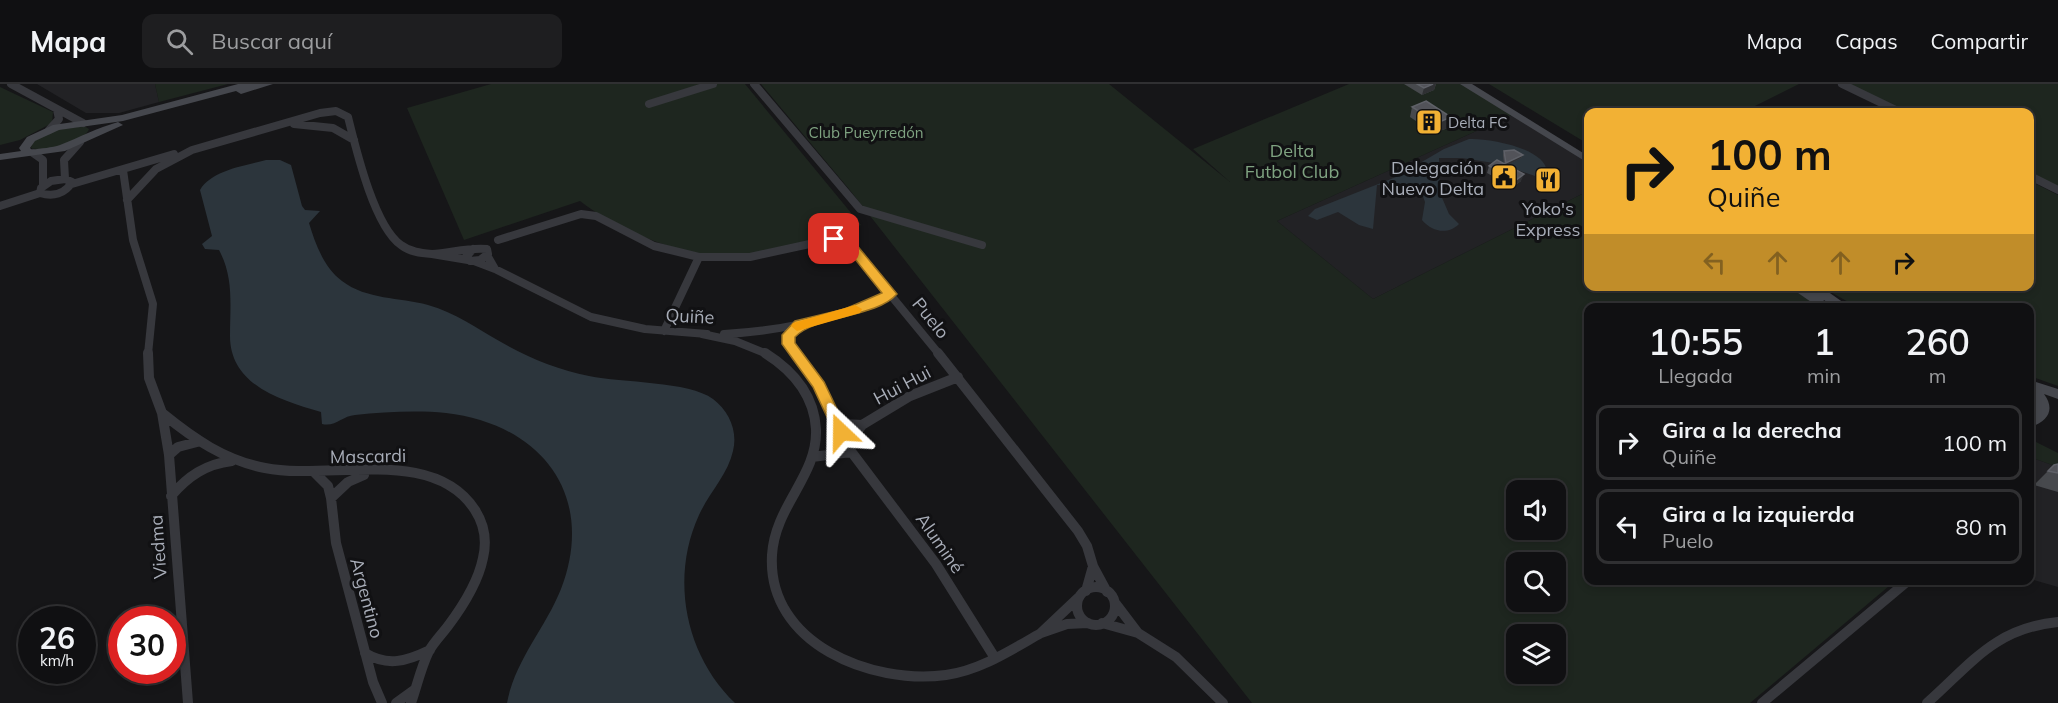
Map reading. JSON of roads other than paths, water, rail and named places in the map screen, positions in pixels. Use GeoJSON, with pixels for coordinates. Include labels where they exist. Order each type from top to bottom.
{"type":"FeatureCollection","features":[{"type":"Feature","properties":{"kind":"main road"},"geometry":{"type":"LineString","coordinates":[[0,151],[48,130],[123,118],[249,84]]}},
{"type":"Feature","properties":{"kind":"main road"},"geometry":{"type":"LineString","coordinates":[[0,157],[62,149],[121,124],[268,84]]}},
{"type":"Feature","properties":{"kind":"main road"},"geometry":{"type":"LineString","coordinates":[[1465,84],[1584,158]]}},
{"type":"Feature","properties":{"kind":"main road"},"geometry":{"type":"LineString","coordinates":[[1479,84],[1584,149]]}},
{"type":"Feature","properties":{"kind":"main road"},"geometry":{"type":"LineString","coordinates":[[83,140],[96,131],[94,125],[87,123]]}},
{"type":"Feature","properties":{"kind":"main road"},"geometry":{"type":"LineString","coordinates":[[31,139],[24,148],[31,152]]}},
{"type":"Feature","properties":{"kind":"main road"},"geometry":{"type":"LineString","coordinates":[[1802,291],[1820,303]]}},
{"type":"Feature","properties":{"kind":"main road"},"geometry":{"type":"LineString","coordinates":[[1818,291],[1837,303]]}},
{"type":"Feature","properties":{"kind":"main road"},"geometry":{"type":"LineString","coordinates":[[2034,388],[2058,394]]}},
{"type":"Feature","properties":{"kind":"main road"},"geometry":{"type":"LineString","coordinates":[[2034,392],[2041,400],[2043,414]]}},
{"type":"Feature","properties":{"kind":"main road"},"geometry":{"type":"LineString","coordinates":[[2034,420],[2043,414],[2058,413]]}},
{"type":"Feature","properties":{"kind":"street"},"geometry":{"type":"LineString","coordinates":[[11,84],[57,110],[87,123]]}},
{"type":"Feature","properties":{"kind":"street"},"geometry":{"type":"LineString","coordinates":[[649,104],[713,84]]}},
{"type":"Feature","properties":{"kind":"street"},"geometry":{"type":"LineString","coordinates":[[754,84],[860,209],[982,245]]}},
{"type":"Feature","properties":{"kind":"street"},"geometry":{"type":"LineString","coordinates":[[1842,84],[1892,108]]}},
{"type":"Feature","properties":{"kind":"street"},"geometry":{"type":"LineString","coordinates":[[48,130],[59,119],[57,110]]}},
{"type":"Feature","properties":{"kind":"street","name":"Quiñe"},"geometry":{"type":"LineString","coordinates":[[267,128],[336,111],[348,117],[366,181],[395,240],[406,248],[471,261],[495,269],[591,317],[664,331],[702,334],[756,332],[800,325],[848,312],[890,294]]}},
{"type":"Feature","properties":{"kind":"street"},"geometry":{"type":"LineString","coordinates":[[31,152],[43,160],[42,189],[46,196],[57,194],[72,184],[267,128],[292,124],[324,126],[348,134],[354,140]]}},
{"type":"Feature","properties":{"kind":"street"},"geometry":{"type":"LineString","coordinates":[[65,179],[64,160],[83,140]]}},
{"type":"Feature","properties":{"kind":"street"},"geometry":{"type":"LineString","coordinates":[[127,200],[144,179],[171,160],[192,149]]}},
{"type":"Feature","properties":{"kind":"street"},"geometry":{"type":"LineString","coordinates":[[123,170],[133,240],[153,304],[148,345],[149,378],[162,413],[170,473],[181,477],[207,466],[236,461]]}},
{"type":"Feature","properties":{"kind":"street"},"geometry":{"type":"LineString","coordinates":[[2034,178],[2058,190]]}},
{"type":"Feature","properties":{"kind":"street"},"geometry":{"type":"LineString","coordinates":[[0,206],[65,179],[71,180],[72,184]]}},
{"type":"Feature","properties":{"kind":"street","name":"Puelo"},"geometry":{"type":"LineString","coordinates":[[432,254],[476,248],[572,215],[588,214],[654,246],[699,257],[750,257],[841,240],[851,246],[958,377],[1078,531],[1107,592]]}},
{"type":"Feature","properties":{"kind":"street"},"geometry":{"type":"LineString","coordinates":[[495,269],[487,259],[498,240]]}},
{"type":"Feature","properties":{"kind":"street"},"geometry":{"type":"LineString","coordinates":[[476,248],[488,254],[471,261],[466,254],[476,248]]}},
{"type":"Feature","properties":{"kind":"street"},"geometry":{"type":"LineString","coordinates":[[664,331],[699,257]]}},
{"type":"Feature","properties":{"kind":"street"},"geometry":{"type":"LineString","coordinates":[[768,330],[789,344],[791,331],[800,325]]}},
{"type":"Feature","properties":{"kind":"street"},"geometry":{"type":"LineString","coordinates":[[753,346],[751,338],[756,332]]}},
{"type":"Feature","properties":{"kind":"street"},"geometry":{"type":"LineString","coordinates":[[702,334],[753,346],[785,364],[805,392],[815,422],[812,457],[783,511],[772,549],[772,567],[781,603],[805,635],[840,659],[884,674],[906,677],[946,675],[995,658],[1041,633],[1067,624],[1097,623],[1112,618],[1116,604]]}},
{"type":"Feature","properties":{"kind":"street","name":"Aluminé"},"geometry":{"type":"LineString","coordinates":[[789,344],[819,385],[849,449],[936,564],[995,658]]}},
{"type":"Feature","properties":{"kind":"street","name":"Hui Hui"},"geometry":{"type":"LineString","coordinates":[[862,425],[910,396],[958,377]]}},
{"type":"Feature","properties":{"kind":"street"},"geometry":{"type":"LineString","coordinates":[[162,413],[213,452],[214,458],[207,466]]}},
{"type":"Feature","properties":{"kind":"street"},"geometry":{"type":"LineString","coordinates":[[812,457],[849,449],[862,425],[844,424],[835,419]]}},
{"type":"Feature","properties":{"kind":"street"},"geometry":{"type":"LineString","coordinates":[[169,455],[178,447],[197,442]]}},
{"type":"Feature","properties":{"kind":"street","name":"Mascardi"},"geometry":{"type":"LineString","coordinates":[[213,452],[266,469],[315,473],[414,472],[447,483],[458,490],[475,508],[483,523],[485,549],[474,583],[430,650]]}},
{"type":"Feature","properties":{"kind":"street"},"geometry":{"type":"LineString","coordinates":[[315,473],[328,486],[331,498],[348,482],[373,471]]}},
{"type":"Feature","properties":{"kind":"street","name":"Viedma"},"geometry":{"type":"LineString","coordinates":[[170,473],[188,703]]}},
{"type":"Feature","properties":{"kind":"street"},"geometry":{"type":"LineString","coordinates":[[171,496],[191,474]]}},
{"type":"Feature","properties":{"kind":"street","name":"Argentino"},"geometry":{"type":"LineString","coordinates":[[331,498],[336,543],[365,653],[382,703]]}},
{"type":"Feature","properties":{"kind":"street"},"geometry":{"type":"LineString","coordinates":[[1093,566],[1078,613],[1097,623],[1138,633],[1176,657],[1223,703]]}},
{"type":"Feature","properties":{"kind":"street"},"geometry":{"type":"LineString","coordinates":[[1762,703],[1904,585]]}},
{"type":"Feature","properties":{"kind":"street"},"geometry":{"type":"LineString","coordinates":[[1041,633],[1082,595],[1096,589],[1107,592],[1138,633]]}},
{"type":"Feature","properties":{"kind":"street"},"geometry":{"type":"LineString","coordinates":[[1928,703],[2000,636],[2029,624],[2058,622]]}},
{"type":"Feature","properties":{"kind":"street"},"geometry":{"type":"LineString","coordinates":[[365,653],[376,661],[390,663],[415,658],[430,650]]}},
{"type":"Feature","properties":{"kind":"street"},"geometry":{"type":"LineString","coordinates":[[411,703],[430,650]]}},
{"type":"Feature","properties":{"kind":"street"},"geometry":{"type":"LineString","coordinates":[[396,703],[416,688]]}},
{"type":"Feature","properties":{"kind":"place","name":"Delta FC"},"geometry":{"type":"Point","coordinates":[1429,122]}},
{"type":"Feature","properties":{"kind":"place","name":"Delegación Nuevo Delta"},"geometry":{"type":"Point","coordinates":[1504,177]}},
{"type":"Feature","properties":{"kind":"place","name":"Yoko's Express"},"geometry":{"type":"Point","coordinates":[1548,180]}},
{"type":"Feature","properties":{"kind":"park label","name":"Club Pueyrredón"},"geometry":{"type":"Point","coordinates":[866,132]}},
{"type":"Feature","properties":{"kind":"park label","name":"Delta Futbol Club"},"geometry":{"type":"Point","coordinates":[1292,160]}}]}
